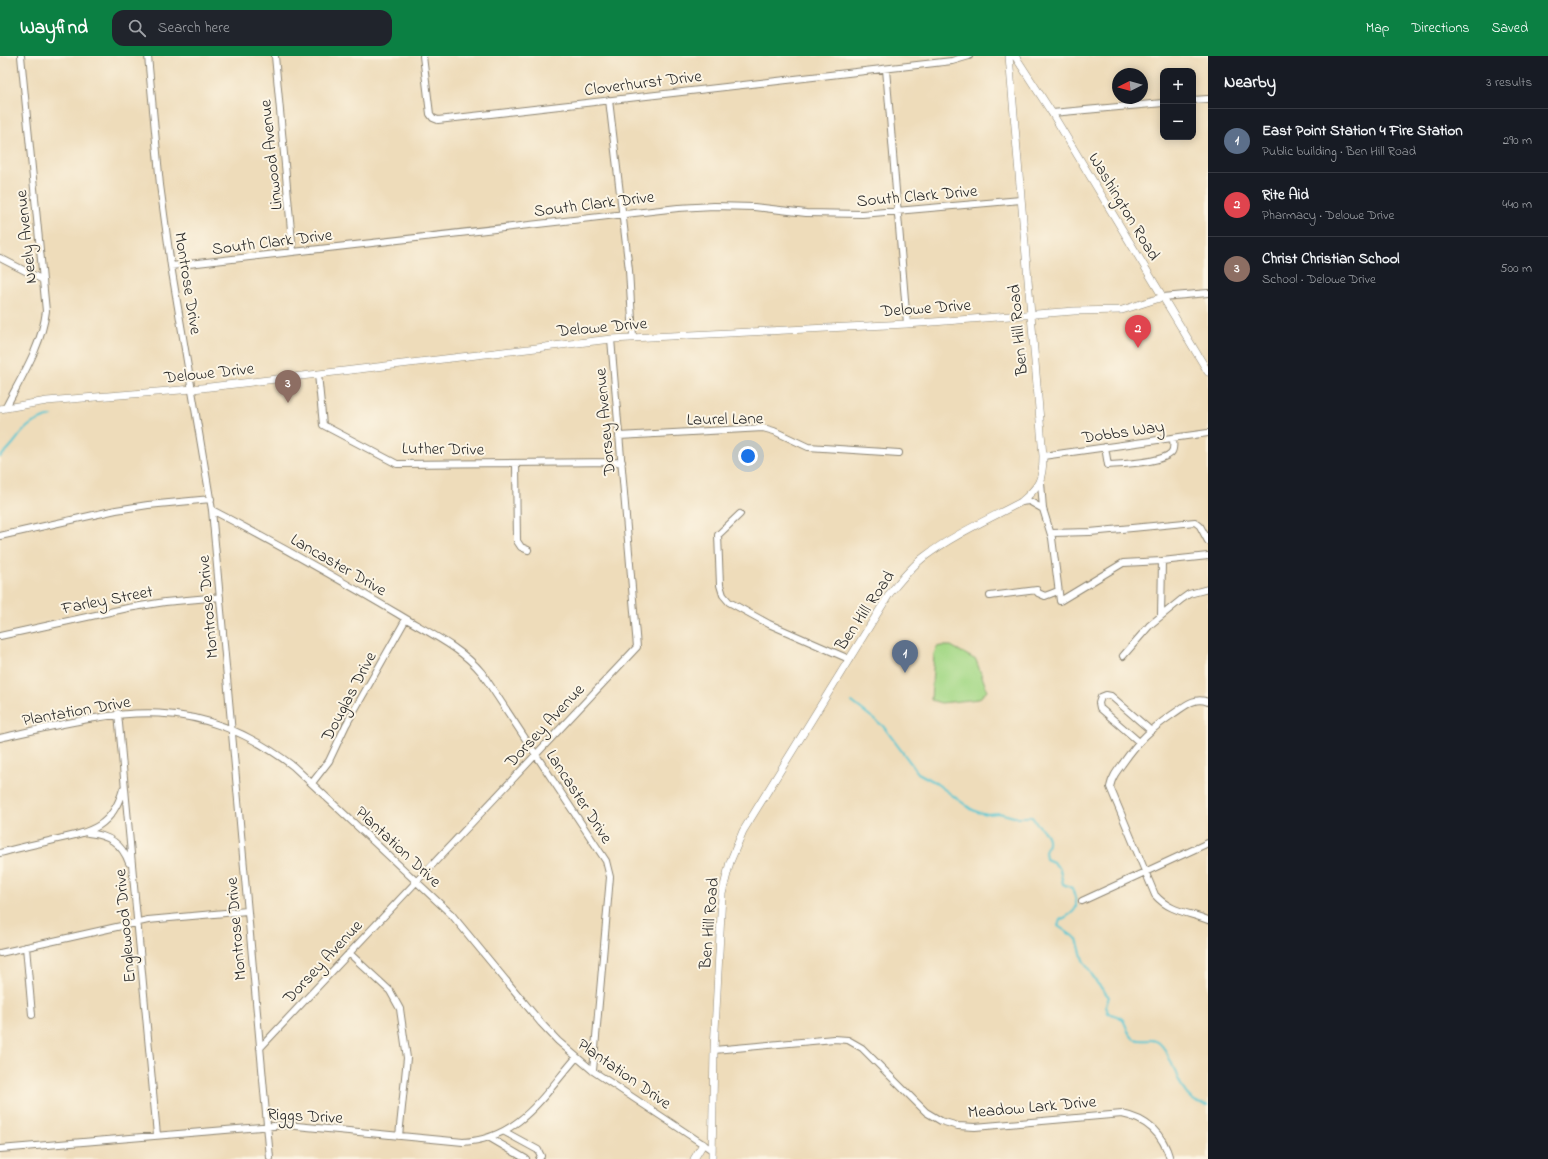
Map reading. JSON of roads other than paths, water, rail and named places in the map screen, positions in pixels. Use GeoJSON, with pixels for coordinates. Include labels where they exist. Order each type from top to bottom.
{"type":"FeatureCollection","features":[{"type":"Feature","properties":{"kind":"street","name":"Neely Avenue"},"geometry":{"type":"LineString","coordinates":[[3,408],[42,334],[46,310],[21,56]]}},
{"type":"Feature","properties":{"kind":"street","name":"Montrose Drive"},"geometry":{"type":"LineString","coordinates":[[148,56],[160,185],[171,266],[211,499],[270,1158]]}},
{"type":"Feature","properties":{"kind":"street","name":"Linwood Avenue"},"geometry":{"type":"LineString","coordinates":[[274,56],[294,252]]}},
{"type":"Feature","properties":{"kind":"street","name":"Cloverhurst Drive"},"geometry":{"type":"LineString","coordinates":[[423,56],[430,114],[433,118],[438,120],[886,69],[952,61],[969,56]]}},
{"type":"Feature","properties":{"kind":"street","name":"Ben Hill Road"},"geometry":{"type":"LineString","coordinates":[[712,1159],[714,1050],[722,894],[730,862],[743,831],[890,593],[916,564],[939,547],[1021,502],[1032,493],[1041,482],[1043,456],[1010,56]]}},
{"type":"Feature","properties":{"kind":"street","name":"Washington Road"},"geometry":{"type":"LineString","coordinates":[[1015,56],[1052,113],[1208,372]]}},
{"type":"Feature","properties":{"kind":"street"},"geometry":{"type":"LineString","coordinates":[[886,69],[907,324]]}},
{"type":"Feature","properties":{"kind":"street"},"geometry":{"type":"LineString","coordinates":[[1196,100],[1208,99]]}},
{"type":"Feature","properties":{"kind":"street"},"geometry":{"type":"LineString","coordinates":[[609,100],[623,214],[633,337]]}},
{"type":"Feature","properties":{"kind":"street"},"geometry":{"type":"LineString","coordinates":[[1052,113],[1160,103]]}},
{"type":"Feature","properties":{"kind":"street","name":"South Clark Drive"},"geometry":{"type":"LineString","coordinates":[[171,266],[623,214],[714,206],[754,207],[831,214],[898,211],[1021,200]]}},
{"type":"Feature","properties":{"kind":"street"},"geometry":{"type":"LineString","coordinates":[[0,258],[43,280]]}},
{"type":"Feature","properties":{"kind":"street","name":"Delowe Drive"},"geometry":{"type":"LineString","coordinates":[[3,408],[47,401],[192,389],[611,339],[907,324],[1122,310],[1163,297],[1208,293]]}},
{"type":"Feature","properties":{"kind":"street","name":"Dorsey Avenue"},"geometry":{"type":"LineString","coordinates":[[260,1048],[637,647],[611,339]]}},
{"type":"Feature","properties":{"kind":"street","name":"Luther Drive"},"geometry":{"type":"LineString","coordinates":[[318,374],[323,425],[397,464],[622,462]]}},
{"type":"Feature","properties":{"kind":"street","name":"Laurel Lane"},"geometry":{"type":"LineString","coordinates":[[619,436],[763,428],[774,431],[808,447],[899,453]]}},
{"type":"Feature","properties":{"kind":"street","name":"Dobbs Way"},"geometry":{"type":"LineString","coordinates":[[1043,456],[1208,433]]}},
{"type":"Feature","properties":{"kind":"street"},"geometry":{"type":"LineString","coordinates":[[1105,447],[1108,465],[1157,459],[1164,458],[1172,453],[1174,446],[1173,438]]}},
{"type":"Feature","properties":{"kind":"street"},"geometry":{"type":"LineString","coordinates":[[516,463],[517,541],[521,547],[528,550]]}},
{"type":"Feature","properties":{"kind":"street"},"geometry":{"type":"LineString","coordinates":[[1041,482],[1043,509],[1051,533],[1060,601],[1123,563],[1162,561],[1208,556]]}},
{"type":"Feature","properties":{"kind":"street"},"geometry":{"type":"LineString","coordinates":[[0,536],[116,510],[148,505],[211,499]]}},
{"type":"Feature","properties":{"kind":"street"},"geometry":{"type":"LineString","coordinates":[[1021,502],[1029,501],[1043,509]]}},
{"type":"Feature","properties":{"kind":"street","name":"Lancaster Drive"},"geometry":{"type":"LineString","coordinates":[[212,510],[302,558],[462,653],[475,664],[536,754],[609,869],[610,878],[593,1071]]}},
{"type":"Feature","properties":{"kind":"street"},"geometry":{"type":"LineString","coordinates":[[740,514],[718,535],[720,585],[723,595],[729,602],[769,624],[849,659]]}},
{"type":"Feature","properties":{"kind":"street"},"geometry":{"type":"LineString","coordinates":[[1051,533],[1082,532],[1195,522],[1200,526],[1208,541]]}},
{"type":"Feature","properties":{"kind":"street"},"geometry":{"type":"LineString","coordinates":[[1162,561],[1162,616]]}},
{"type":"Feature","properties":{"kind":"street"},"geometry":{"type":"LineString","coordinates":[[1123,656],[1150,625],[1189,594],[1208,589]]}},
{"type":"Feature","properties":{"kind":"street"},"geometry":{"type":"LineString","coordinates":[[990,596],[1037,590],[1038,593],[1045,596],[1058,591]]}},
{"type":"Feature","properties":{"kind":"street","name":"Farley Street"},"geometry":{"type":"LineString","coordinates":[[0,636],[128,608],[165,602],[220,597]]}},
{"type":"Feature","properties":{"kind":"street","name":"Douglas Drive"},"geometry":{"type":"LineString","coordinates":[[312,783],[329,761],[346,725],[406,620]]}},
{"type":"Feature","properties":{"kind":"street"},"geometry":{"type":"LineString","coordinates":[[1138,742],[1100,708],[1099,703],[1101,697],[1106,695],[1111,696],[1150,730]]}},
{"type":"Feature","properties":{"kind":"street"},"geometry":{"type":"LineString","coordinates":[[1208,702],[1202,700],[1193,701],[1150,730],[1138,742],[1112,779],[1110,787],[1155,895],[1163,904],[1208,920]]}},
{"type":"Feature","properties":{"kind":"street","name":"Plantation Drive"},"geometry":{"type":"LineString","coordinates":[[0,738],[83,719],[118,714],[148,712],[175,714],[206,720],[251,738],[274,752],[312,783],[452,915],[541,1023],[576,1058],[593,1071],[712,1150]]}},
{"type":"Feature","properties":{"kind":"street","name":"Englewood Drive"},"geometry":{"type":"LineString","coordinates":[[118,714],[156,1135]]}},
{"type":"Feature","properties":{"kind":"street"},"geometry":{"type":"LineString","coordinates":[[0,852],[87,833],[102,825],[112,815],[120,802],[125,785]]}},
{"type":"Feature","properties":{"kind":"street"},"geometry":{"type":"LineString","coordinates":[[87,833],[107,837],[122,848],[130,863],[134,890]]}},
{"type":"Feature","properties":{"kind":"street"},"geometry":{"type":"LineString","coordinates":[[1082,901],[1208,843]]}},
{"type":"Feature","properties":{"kind":"street"},"geometry":{"type":"LineString","coordinates":[[0,953],[137,922],[247,911]]}},
{"type":"Feature","properties":{"kind":"street"},"geometry":{"type":"LineString","coordinates":[[26,947],[32,1015]]}},
{"type":"Feature","properties":{"kind":"street"},"geometry":{"type":"LineString","coordinates":[[349,953],[390,991],[400,1009],[407,1058],[399,1136]]}},
{"type":"Feature","properties":{"kind":"street","name":"Meadow Lark Drive"},"geometry":{"type":"LineString","coordinates":[[714,1050],[834,1038],[848,1040],[862,1048],[926,1112],[941,1121],[958,1126],[975,1127],[1122,1114],[1133,1116],[1153,1128],[1167,1146],[1170,1159]]}},
{"type":"Feature","properties":{"kind":"street","name":"Riggs Drive"},"geometry":{"type":"LineString","coordinates":[[0,1149],[268,1125],[286,1125],[463,1142],[490,1138],[505,1132],[524,1117],[576,1058]]}},
{"type":"Feature","properties":{"kind":"street"},"geometry":{"type":"LineString","coordinates":[[505,1132],[538,1150],[540,1156],[539,1159]]}},
{"type":"Feature","properties":{"kind":"street"},"geometry":{"type":"LineString","coordinates":[[490,1138],[526,1159]]}},
{"type":"Feature","properties":{"kind":"street"},"geometry":{"type":"LineString","coordinates":[[694,1159],[704,1144]]}},
{"type":"Feature","properties":{"kind":"waterway"},"geometry":{"type":"LineString","coordinates":[[0,457],[27,427],[41,419],[52,416]]}},
{"type":"Feature","properties":{"kind":"waterway"},"geometry":{"type":"LineString","coordinates":[[852,702],[883,726],[918,773],[933,781],[971,809],[988,814],[999,813],[1014,817],[1032,817],[1047,836],[1048,845],[1045,851],[1046,859],[1053,862],[1060,869],[1063,884],[1072,888],[1076,900],[1076,908],[1074,911],[1060,920],[1058,926],[1077,939],[1083,960],[1097,983],[1109,997],[1106,1005],[1108,1013],[1122,1019],[1130,1035],[1135,1039],[1154,1040],[1158,1042],[1165,1050],[1185,1092],[1198,1103],[1208,1105]]}},
{"type":"Feature","properties":{"kind":"place","name":"Rite Aid"},"geometry":{"type":"Point","coordinates":[1138,348]}},
{"type":"Feature","properties":{"kind":"place","name":"Christ Christian School"},"geometry":{"type":"Point","coordinates":[288,403]}},
{"type":"Feature","properties":{"kind":"place","name":"East Point Station 4 Fire Station"},"geometry":{"type":"Point","coordinates":[905,673]}}]}
